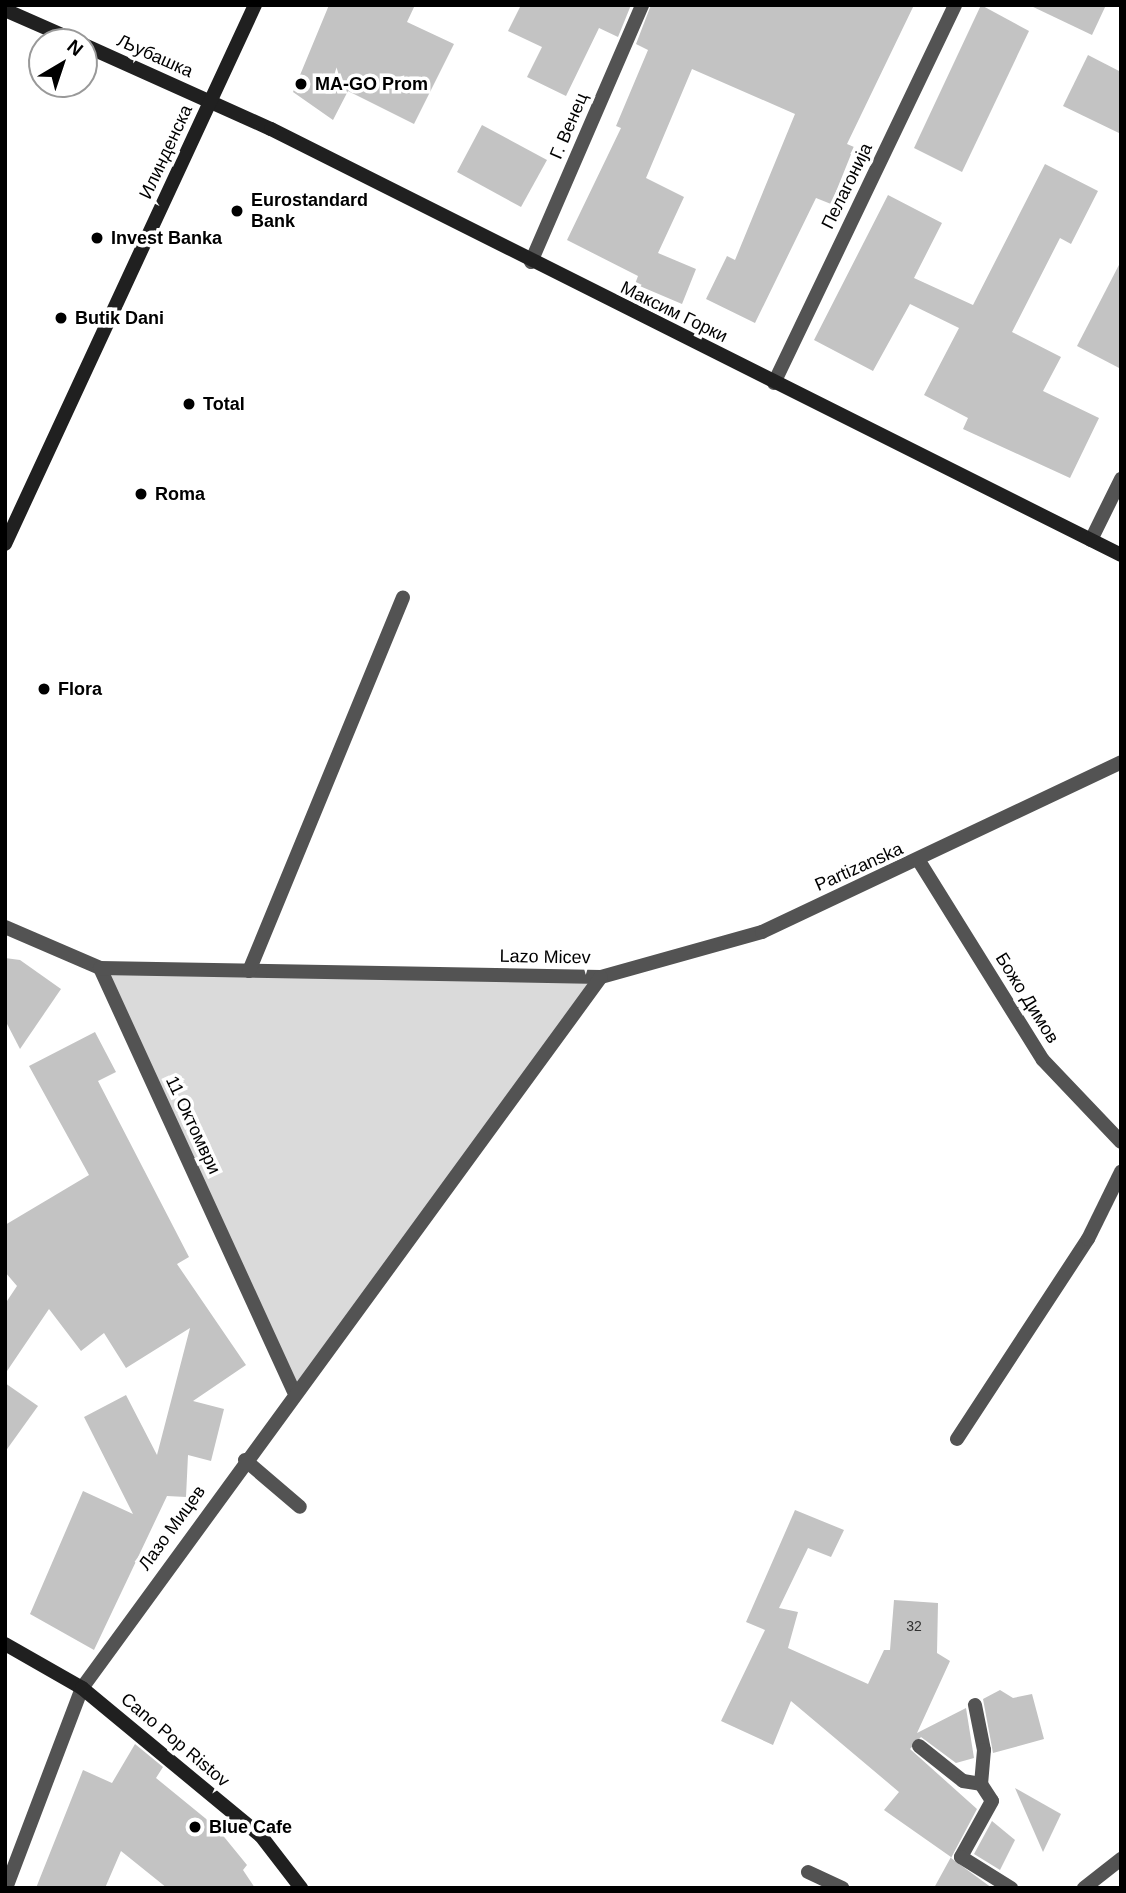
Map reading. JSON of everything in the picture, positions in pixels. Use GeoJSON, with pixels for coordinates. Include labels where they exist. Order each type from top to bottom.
{"type":"FeatureCollection","features":[{"type":"Feature","properties":{"kind":"street","name":"Илинденска"},"geometry":{"type":"LineString","coordinates":[[5,544],[255,5]]}},
{"type":"Feature","properties":{"kind":"street","name":"Г. Венец"},"geometry":{"type":"LineString","coordinates":[[531,262],[642,5]]}},
{"type":"Feature","properties":{"kind":"street","name":"Пелагонија"},"geometry":{"type":"LineString","coordinates":[[774,383],[955,5]]}},
{"type":"Feature","properties":{"kind":"street"},"geometry":{"type":"LineString","coordinates":[[5,10],[46,28]]}},
{"type":"Feature","properties":{"kind":"street","name":"Љубашка"},"geometry":{"type":"LineString","coordinates":[[98,51],[210,102]]}},
{"type":"Feature","properties":{"kind":"street","name":"Максим Горки"},"geometry":{"type":"LineString","coordinates":[[210,102],[1121,555]]}},
{"type":"Feature","properties":{"kind":"street"},"geometry":{"type":"LineString","coordinates":[[1091,540],[1121,479]]}},
{"type":"Feature","properties":{"kind":"street"},"geometry":{"type":"LineString","coordinates":[[249,971],[403,597]]}},
{"type":"Feature","properties":{"kind":"street","name":"Partizanska"},"geometry":{"type":"LineString","coordinates":[[601,977],[762,932],[919,861],[1121,762]]}},
{"type":"Feature","properties":{"kind":"street","name":"Божо Димов"},"geometry":{"type":"LineString","coordinates":[[919,861],[1043,1060],[1121,1142]]}},
{"type":"Feature","properties":{"kind":"street"},"geometry":{"type":"LineString","coordinates":[[5,927],[100,968]]}},
{"type":"Feature","properties":{"kind":"street","name":"Lazo Micev"},"geometry":{"type":"LineString","coordinates":[[100,968],[601,977]]}},
{"type":"Feature","properties":{"kind":"street","name":"11 Октомври"},"geometry":{"type":"LineString","coordinates":[[100,968],[294,1391]]}},
{"type":"Feature","properties":{"kind":"street","name":"Lazo Micev"},"geometry":{"type":"LineString","coordinates":[[294,1391],[601,977]]}},
{"type":"Feature","properties":{"kind":"street"},"geometry":{"type":"LineString","coordinates":[[957,1439],[1088,1239],[1121,1172]]}},
{"type":"Feature","properties":{"kind":"street","name":"Лазо Мицев"},"geometry":{"type":"LineString","coordinates":[[6,1888],[82,1688],[294,1391]]}},
{"type":"Feature","properties":{"kind":"street"},"geometry":{"type":"LineString","coordinates":[[245,1460],[300,1507]]}},
{"type":"Feature","properties":{"kind":"street","name":"Cano Pop Ristov"},"geometry":{"type":"LineString","coordinates":[[5,1644],[82,1688],[261,1836],[301,1888]]}},
{"type":"Feature","properties":{"kind":"street"},"geometry":{"type":"LineString","coordinates":[[975,1705],[985,1750],[981,1784],[992,1801],[961,1857],[1011,1888]]}},
{"type":"Feature","properties":{"kind":"street"},"geometry":{"type":"LineString","coordinates":[[919,1746],[963,1781],[981,1784]]}},
{"type":"Feature","properties":{"kind":"street"},"geometry":{"type":"LineString","coordinates":[[1084,1888],[1121,1858]]}},
{"type":"Feature","properties":{"kind":"street"},"geometry":{"type":"LineString","coordinates":[[808,1872],[842,1888]]}},
{"type":"Feature","properties":{"kind":"shaded area"},"geometry":{"type":"Polygon","coordinates":[[[100,968],[601,977],[294,1391],[100,968]]]}},
{"type":"Feature","properties":{"kind":"building"},"geometry":{"type":"Polygon","coordinates":[[[329,5],[415,5],[407,22],[454,44],[414,124],[348,91],[333,120],[293,92],[329,5]]]}},
{"type":"Feature","properties":{"kind":"building"},"geometry":{"type":"Polygon","coordinates":[[[521,5],[631,5],[618,37],[599,28],[566,96],[527,77],[542,47],[508,31],[521,5]]]}},
{"type":"Feature","properties":{"kind":"building"},"geometry":{"type":"Polygon","coordinates":[[[651,5],[914,5],[847,144],[854,147],[831,204],[816,198],[755,323],[706,299],[727,256],[735,260],[795,114],[692,69],[646,178],[684,197],[658,253],[696,269],[682,304],[635,284],[638,276],[567,240],[621,128],[616,126],[648,50],[636,44],[651,5]]]}},
{"type":"Feature","properties":{"kind":"building"},"geometry":{"type":"Polygon","coordinates":[[[981,5],[1029,31],[962,172],[914,148],[981,5]]]}},
{"type":"Feature","properties":{"kind":"building"},"geometry":{"type":"Polygon","coordinates":[[[1029,5],[1106,5],[1092,35],[1029,5]]]}},
{"type":"Feature","properties":{"kind":"building"},"geometry":{"type":"Polygon","coordinates":[[[1088,55],[1121,72],[1121,134],[1063,106],[1088,55]]]}},
{"type":"Feature","properties":{"kind":"building"},"geometry":{"type":"Polygon","coordinates":[[[482,125],[547,160],[521,207],[457,172],[482,125]]]}},
{"type":"Feature","properties":{"kind":"building"},"geometry":{"type":"Polygon","coordinates":[[[1045,164],[1098,191],[1071,244],[1060,238],[1012,332],[1061,357],[1043,391],[1099,418],[1070,478],[963,429],[968,418],[924,395],[959,328],[910,304],[873,371],[814,340],[888,195],[942,223],[914,278],[973,305],[1045,164]]]}},
{"type":"Feature","properties":{"kind":"building"},"geometry":{"type":"Polygon","coordinates":[[[1121,261],[1121,369],[1077,346],[1121,261]]]}},
{"type":"Feature","properties":{"kind":"building"},"geometry":{"type":"Polygon","coordinates":[[[5,958],[20,960],[61,989],[20,1049],[5,1020],[5,958]]]}},
{"type":"Feature","properties":{"kind":"building"},"geometry":{"type":"Polygon","coordinates":[[[95,1032],[116,1072],[98,1081],[189,1257],[177,1264],[246,1365],[193,1401],[224,1409],[211,1461],[188,1455],[186,1497],[167,1496],[94,1650],[30,1614],[83,1491],[133,1514],[84,1417],[126,1395],[157,1455],[190,1328],[126,1368],[104,1333],[81,1351],[49,1309],[5,1374],[5,1304],[17,1286],[5,1272],[5,1225],[89,1175],[29,1066],[95,1032]]]}},
{"type":"Feature","properties":{"kind":"building"},"geometry":{"type":"Polygon","coordinates":[[[5,1383],[38,1406],[5,1452],[5,1383]]]}},
{"type":"Feature","properties":{"kind":"building"},"geometry":{"type":"Polygon","coordinates":[[[795,1510],[844,1530],[831,1557],[808,1548],[779,1608],[798,1612],[788,1648],[868,1684],[884,1650],[890,1650],[894,1600],[938,1603],[937,1653],[950,1661],[917,1733],[966,1708],[974,1758],[956,1763],[921,1737],[910,1749],[977,1809],[951,1858],[992,1888],[934,1888],[951,1857],[884,1810],[899,1792],[791,1701],[773,1745],[721,1721],[765,1630],[746,1622],[795,1510]]]}},
{"type":"Feature","properties":{"kind":"building"},"geometry":{"type":"Polygon","coordinates":[[[1000,1690],[1013,1698],[1032,1694],[1044,1739],[993,1753],[983,1699],[1000,1690]]]}},
{"type":"Feature","properties":{"kind":"building"},"geometry":{"type":"Polygon","coordinates":[[[135,1744],[163,1767],[156,1778],[216,1827],[247,1865],[243,1870],[255,1888],[167,1888],[121,1851],[105,1888],[36,1888],[83,1770],[112,1783],[135,1744]]]}},
{"type":"Feature","properties":{"kind":"building"},"geometry":{"type":"Polygon","coordinates":[[[1015,1788],[1061,1814],[1043,1852],[1015,1788]]]}},
{"type":"Feature","properties":{"kind":"building"},"geometry":{"type":"Polygon","coordinates":[[[992,1821],[1015,1840],[1000,1870],[974,1854],[992,1821]]]}},
{"type":"Feature","properties":{"kind":"place","name":"MA-GO Prom"},"geometry":{"type":"Point","coordinates":[301,84]}},
{"type":"Feature","properties":{"kind":"place","name":"Eurostandard Bank"},"geometry":{"type":"Point","coordinates":[237,211]}},
{"type":"Feature","properties":{"kind":"place","name":"Invest Banka"},"geometry":{"type":"Point","coordinates":[97,238]}},
{"type":"Feature","properties":{"kind":"place","name":"Butik Dani"},"geometry":{"type":"Point","coordinates":[61,318]}},
{"type":"Feature","properties":{"kind":"place","name":"Total"},"geometry":{"type":"Point","coordinates":[189,404]}},
{"type":"Feature","properties":{"kind":"place","name":"Roma"},"geometry":{"type":"Point","coordinates":[141,494]}},
{"type":"Feature","properties":{"kind":"place","name":"Flora"},"geometry":{"type":"Point","coordinates":[44,689]}},
{"type":"Feature","properties":{"kind":"place","name":"Blue Cafe"},"geometry":{"type":"Point","coordinates":[195,1827]}}]}
